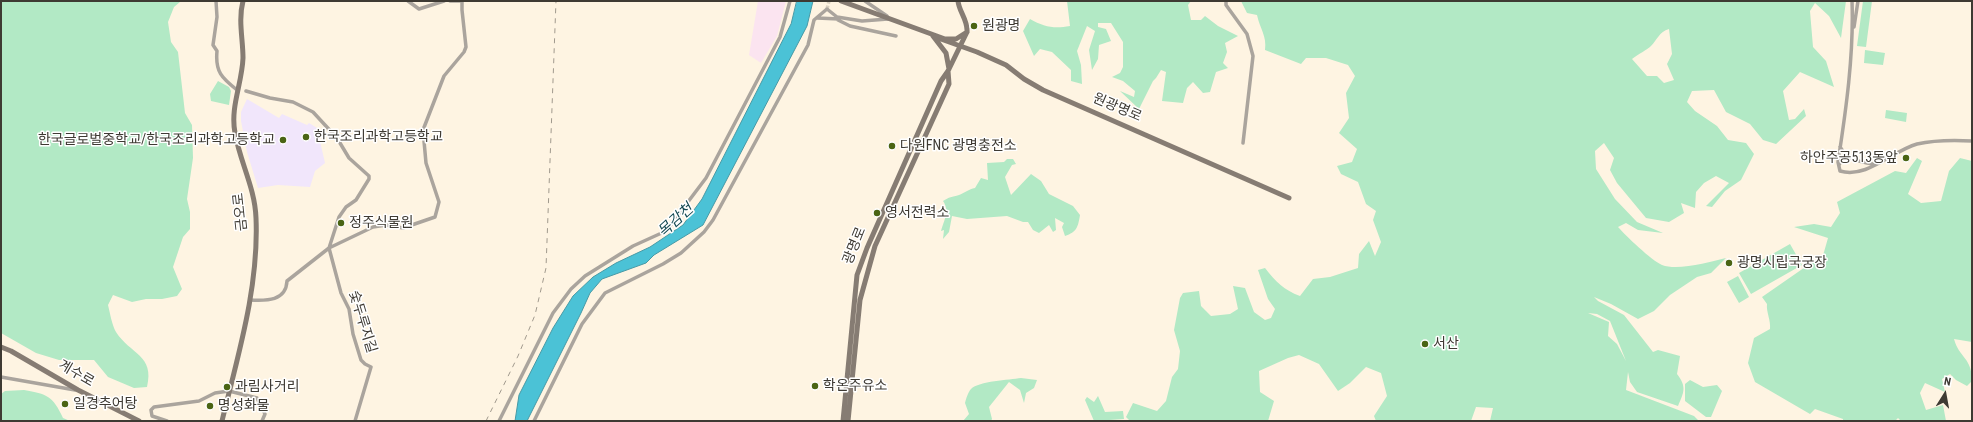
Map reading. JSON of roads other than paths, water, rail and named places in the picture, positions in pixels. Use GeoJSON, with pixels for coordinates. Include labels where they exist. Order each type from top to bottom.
{"type":"FeatureCollection","features":[{"type":"Feature","properties":{"kind":"main road","name":"금오로"},"geometry":{"type":"LineString","coordinates":[[222,421],[250,300],[255,264],[256,218],[248,174],[236,140],[233,125],[237,90],[243,59],[240,23],[242,1]]}},
{"type":"Feature","properties":{"kind":"main road","name":"원광명로"},"geometry":{"type":"LineString","coordinates":[[841,1],[961,46],[1006,65],[1024,79],[1043,90],[1289,198]]}},
{"type":"Feature","properties":{"kind":"main road"},"geometry":{"type":"LineString","coordinates":[[936,37],[956,39],[967,32],[968,25],[958,6],[958,1]]}},
{"type":"Feature","properties":{"kind":"main road","name":"광명로"},"geometry":{"type":"LineString","coordinates":[[843,421],[857,275],[867,248],[938,88],[949,70],[967,32]]}},
{"type":"Feature","properties":{"kind":"main road"},"geometry":{"type":"LineString","coordinates":[[936,37],[946,53],[949,70]]}},
{"type":"Feature","properties":{"kind":"main road","name":"광명로"},"geometry":{"type":"LineString","coordinates":[[848,421],[860,300],[867,270],[875,246],[949,84],[949,70]]}},
{"type":"Feature","properties":{"kind":"main road","name":"계수로"},"geometry":{"type":"LineString","coordinates":[[1,347],[11,351],[78,390],[139,421]]}},
{"type":"Feature","properties":{"kind":"street"},"geometry":{"type":"LineString","coordinates":[[216,1],[217,17],[213,46],[217,51],[217,65],[224,79],[237,90]]}},
{"type":"Feature","properties":{"kind":"street"},"geometry":{"type":"LineString","coordinates":[[408,1],[419,9],[444,1]]}},
{"type":"Feature","properties":{"kind":"street"},"geometry":{"type":"LineString","coordinates":[[250,300],[278,298],[285,291],[287,281],[329,248],[373,227],[386,225],[403,228],[435,217],[439,202],[426,163],[423,130],[444,76],[464,52],[466,47],[462,1],[450,1]]}},
{"type":"Feature","properties":{"kind":"street"},"geometry":{"type":"LineString","coordinates":[[499,421],[553,313],[571,289],[585,276],[633,246],[666,231],[706,178],[780,37],[790,1]]}},
{"type":"Feature","properties":{"kind":"street"},"geometry":{"type":"LineString","coordinates":[[865,1],[895,22]]}},
{"type":"Feature","properties":{"kind":"street"},"geometry":{"type":"LineString","coordinates":[[1226,1],[1226,5],[1247,34],[1253,56],[1243,143]]}},
{"type":"Feature","properties":{"kind":"street"},"geometry":{"type":"LineString","coordinates":[[1851,42],[1852,1]]}},
{"type":"Feature","properties":{"kind":"street"},"geometry":{"type":"LineString","coordinates":[[1858,1],[1851,42],[1840,147],[1840,171],[1847,173],[1862,170],[1916,144],[1948,140],[1972,141]]}},
{"type":"Feature","properties":{"kind":"street"},"geometry":{"type":"LineString","coordinates":[[534,421],[582,324],[605,293],[663,264],[681,253],[704,232],[713,220],[792,78],[808,45],[814,20],[827,9],[837,17],[842,18],[862,21],[888,19]]}},
{"type":"Feature","properties":{"kind":"street"},"geometry":{"type":"LineString","coordinates":[[817,18],[838,20],[850,26],[896,36]]}},
{"type":"Feature","properties":{"kind":"street"},"geometry":{"type":"LineString","coordinates":[[838,20],[842,18]]}},
{"type":"Feature","properties":{"kind":"street"},"geometry":{"type":"LineString","coordinates":[[246,90],[270,98],[293,102],[313,112],[337,138],[349,158],[369,176],[370,179],[359,196],[346,207],[339,217],[329,248]]}},
{"type":"Feature","properties":{"kind":"street"},"geometry":{"type":"LineString","coordinates":[[1840,147],[1849,157],[1860,162],[1874,164]]}},
{"type":"Feature","properties":{"kind":"street"},"geometry":{"type":"LineString","coordinates":[[1839,165],[1843,157],[1849,157]]}},
{"type":"Feature","properties":{"kind":"street","name":"숯두루지길"},"geometry":{"type":"LineString","coordinates":[[329,248],[340,290],[349,309],[354,340],[361,360],[364,364],[371,367],[355,421]]}},
{"type":"Feature","properties":{"kind":"street"},"geometry":{"type":"LineString","coordinates":[[1,377],[78,390]]}},
{"type":"Feature","properties":{"kind":"street"},"geometry":{"type":"LineString","coordinates":[[167,421],[152,416],[151,410],[154,407],[199,401],[215,393],[229,390],[257,398],[265,414],[262,421]]}},
{"type":"Feature","properties":{"kind":"water","name":"목감천"},"geometry":{"type":"Polygon","coordinates":[[[797,1],[813,1],[807,26],[703,225],[654,255],[646,263],[602,279],[590,293],[527,421],[515,421],[519,395],[553,328],[573,296],[593,277],[616,263],[650,247],[683,225],[702,199],[791,24],[797,1]]]}},
{"type":"Feature","properties":{"kind":"tunnel"},"geometry":{"type":"LineString","coordinates":[[827,9],[829,1]]}},
{"type":"Feature","properties":{"kind":"railway"},"geometry":{"type":"LineString","coordinates":[[486,421],[518,356],[535,315],[546,268],[556,1]]}},
{"type":"Feature","properties":{"kind":"place","name":"원광명"},"geometry":{"type":"Point","coordinates":[974,26]}},
{"type":"Feature","properties":{"kind":"place","name":"한국조리과학고등학교"},"geometry":{"type":"Point","coordinates":[306,137]}},
{"type":"Feature","properties":{"kind":"place","name":"한국글로벌중학교/한국조리과학고등학교"},"geometry":{"type":"Point","coordinates":[283,140]}},
{"type":"Feature","properties":{"kind":"place","name":"다원FNC 광명충전소"},"geometry":{"type":"Point","coordinates":[892,146]}},
{"type":"Feature","properties":{"kind":"place","name":"하안주공513동앞"},"geometry":{"type":"Point","coordinates":[1906,158]}},
{"type":"Feature","properties":{"kind":"place","name":"영서전력소"},"geometry":{"type":"Point","coordinates":[877,213]}},
{"type":"Feature","properties":{"kind":"place","name":"정주식물원"},"geometry":{"type":"Point","coordinates":[341,223]}},
{"type":"Feature","properties":{"kind":"place","name":"광명시립국궁장"},"geometry":{"type":"Point","coordinates":[1729,263]}},
{"type":"Feature","properties":{"kind":"place","name":"서산"},"geometry":{"type":"Point","coordinates":[1425,344]}},
{"type":"Feature","properties":{"kind":"place","name":"학온주유소"},"geometry":{"type":"Point","coordinates":[815,386]}},
{"type":"Feature","properties":{"kind":"place","name":"과림사거리"},"geometry":{"type":"Point","coordinates":[227,387]}},
{"type":"Feature","properties":{"kind":"place","name":"일경추어탕"},"geometry":{"type":"Point","coordinates":[65,404]}},
{"type":"Feature","properties":{"kind":"place","name":"명성화물"},"geometry":{"type":"Point","coordinates":[210,406]}}]}
